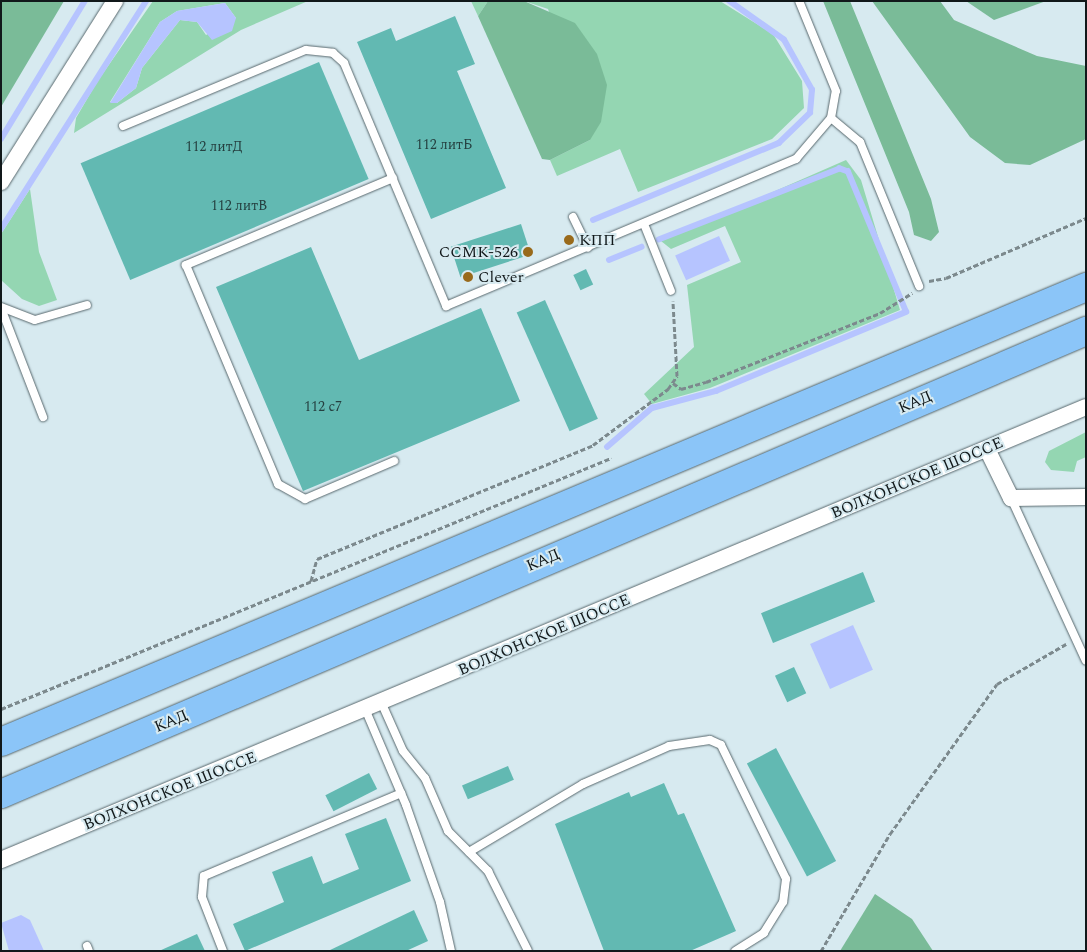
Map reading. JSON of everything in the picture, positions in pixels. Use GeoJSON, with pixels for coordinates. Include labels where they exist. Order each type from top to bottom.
{"type":"FeatureCollection","features":[{"type":"Feature","properties":{"kind":"highway"},"geometry":{"type":"LineString","coordinates":[[1,742],[1086,287]]}},
{"type":"Feature","properties":{"kind":"highway","name":"КАД"},"geometry":{"type":"LineString","coordinates":[[1,794],[1086,331]]}},
{"type":"Feature","properties":{"kind":"street"},"geometry":{"type":"LineString","coordinates":[[1,182],[115,1]]}},
{"type":"Feature","properties":{"kind":"street","name":"ВОЛХОНСКОЕ ШОССЕ"},"geometry":{"type":"LineString","coordinates":[[1,860],[366,711],[1086,407]]}},
{"type":"Feature","properties":{"kind":"street"},"geometry":{"type":"LineString","coordinates":[[987,449],[1011,498],[1086,497]]}},
{"type":"Feature","properties":{"kind":"lane"},"geometry":{"type":"LineString","coordinates":[[123,126],[306,50],[319,48],[344,63],[446,306],[796,160],[831,118],[836,91],[799,1]]}},
{"type":"Feature","properties":{"kind":"lane"},"geometry":{"type":"LineString","coordinates":[[831,118],[860,142],[919,286]]}},
{"type":"Feature","properties":{"kind":"lane"},"geometry":{"type":"LineString","coordinates":[[393,178],[186,265],[278,484],[305,499],[394,462]]}},
{"type":"Feature","properties":{"kind":"lane"},"geometry":{"type":"LineString","coordinates":[[574,217],[588,248]]}},
{"type":"Feature","properties":{"kind":"lane"},"geometry":{"type":"LineString","coordinates":[[644,224],[671,291]]}},
{"type":"Feature","properties":{"kind":"lane"},"geometry":{"type":"LineString","coordinates":[[1,308],[35,320],[87,305]]}},
{"type":"Feature","properties":{"kind":"lane"},"geometry":{"type":"LineString","coordinates":[[1,308],[43,417]]}},
{"type":"Feature","properties":{"kind":"lane"},"geometry":{"type":"LineString","coordinates":[[1011,498],[1086,661]]}},
{"type":"Feature","properties":{"kind":"lane"},"geometry":{"type":"LineString","coordinates":[[382,704],[403,751],[425,778],[448,831],[488,871],[528,951]]}},
{"type":"Feature","properties":{"kind":"lane"},"geometry":{"type":"LineString","coordinates":[[366,711],[401,794],[440,902],[451,951]]}},
{"type":"Feature","properties":{"kind":"lane"},"geometry":{"type":"LineString","coordinates":[[469,852],[583,784],[669,746],[710,740],[721,745],[786,879],[783,902],[764,933],[735,951]]}},
{"type":"Feature","properties":{"kind":"lane"},"geometry":{"type":"LineString","coordinates":[[223,951],[202,897],[204,876],[401,794]]}},
{"type":"Feature","properties":{"kind":"path"},"geometry":{"type":"LineString","coordinates":[[673,383],[681,389],[706,382],[888,309],[919,286],[1086,218]]}},
{"type":"Feature","properties":{"kind":"path"},"geometry":{"type":"LineString","coordinates":[[311,582],[317,559],[593,445],[673,383],[677,376],[671,291]]}},
{"type":"Feature","properties":{"kind":"path"},"geometry":{"type":"LineString","coordinates":[[1,709],[611,458]]}},
{"type":"Feature","properties":{"kind":"path"},"geometry":{"type":"LineString","coordinates":[[821,951],[890,834],[997,684],[1076,640]]}},
{"type":"Feature","properties":{"kind":"green space"},"geometry":{"type":"Polygon","coordinates":[[[1,1],[64,1],[1,107],[1,1]]]}},
{"type":"Feature","properties":{"kind":"green space"},"geometry":{"type":"Polygon","coordinates":[[[153,1],[308,1],[241,30],[74,133],[76,118],[97,82],[153,1]],[[225,3],[177,11],[160,22],[110,102],[117,103],[136,88],[142,68],[180,20],[197,22],[206,35],[236,18],[225,3]]]}},
{"type":"Feature","properties":{"kind":"green space"},"geometry":{"type":"Polygon","coordinates":[[[471,1],[488,1],[478,16],[471,1]]]}},
{"type":"Feature","properties":{"kind":"green space"},"geometry":{"type":"Polygon","coordinates":[[[488,1],[524,1],[575,23],[597,54],[607,85],[601,122],[590,140],[550,160],[542,159],[478,16],[488,1]]]}},
{"type":"Feature","properties":{"kind":"green space"},"geometry":{"type":"Polygon","coordinates":[[[524,1],[720,1],[773,34],[802,81],[804,108],[772,139],[638,192],[620,149],[557,176],[550,160],[590,140],[548,9],[524,1]]]}},
{"type":"Feature","properties":{"kind":"green space"},"geometry":{"type":"Polygon","coordinates":[[[823,1],[850,1],[931,199],[939,232],[931,241],[914,235],[909,212],[823,1]]]}},
{"type":"Feature","properties":{"kind":"green space"},"geometry":{"type":"Polygon","coordinates":[[[872,1],[940,1],[954,20],[1037,56],[1086,66],[1086,139],[1030,165],[1005,163],[970,137],[872,1]]]}},
{"type":"Feature","properties":{"kind":"green space"},"geometry":{"type":"Polygon","coordinates":[[[966,1],[1046,1],[994,20],[966,1]]]}},
{"type":"Feature","properties":{"kind":"green space"},"geometry":{"type":"Polygon","coordinates":[[[846,160],[861,180],[900,310],[710,388],[652,404],[644,394],[694,347],[687,285],[741,262],[725,226],[671,249],[661,241],[846,160]]]}},
{"type":"Feature","properties":{"kind":"green space"},"geometry":{"type":"Polygon","coordinates":[[[30,189],[39,252],[57,300],[39,306],[22,299],[1,280],[1,234],[30,189]]]}},
{"type":"Feature","properties":{"kind":"green space"},"geometry":{"type":"Polygon","coordinates":[[[1086,432],[1086,457],[1077,461],[1074,472],[1051,470],[1045,462],[1049,451],[1086,432]]]}},
{"type":"Feature","properties":{"kind":"green space"},"geometry":{"type":"Polygon","coordinates":[[[875,894],[912,919],[933,951],[840,951],[875,894]]]}},
{"type":"Feature","properties":{"kind":"water"},"geometry":{"type":"Polygon","coordinates":[[[225,3],[236,18],[232,31],[212,40],[197,22],[180,20],[142,68],[136,88],[117,103],[110,103],[160,22],[177,11],[225,3]]]}},
{"type":"Feature","properties":{"kind":"water"},"geometry":{"type":"Polygon","coordinates":[[[719,236],[730,261],[686,280],[675,256],[719,236]]]}},
{"type":"Feature","properties":{"kind":"water"},"geometry":{"type":"Polygon","coordinates":[[[853,625],[873,670],[830,689],[810,644],[853,625]]]}},
{"type":"Feature","properties":{"kind":"water"},"geometry":{"type":"Polygon","coordinates":[[[21,915],[30,920],[44,951],[9,951],[1,923],[21,915]]]}},
{"type":"Feature","properties":{"kind":"building"},"geometry":{"type":"Polygon","coordinates":[[[455,16],[475,64],[457,71],[506,188],[431,219],[357,42],[391,28],[396,41],[455,16]]]}},
{"type":"Feature","properties":{"kind":"building"},"geometry":{"type":"Polygon","coordinates":[[[319,62],[369,179],[130,280],[81,163],[319,62]]]}},
{"type":"Feature","properties":{"kind":"building"},"geometry":{"type":"Polygon","coordinates":[[[521,224],[531,254],[461,277],[451,247],[521,224]]]}},
{"type":"Feature","properties":{"kind":"building"},"geometry":{"type":"Polygon","coordinates":[[[311,247],[359,360],[481,308],[520,401],[303,491],[216,287],[311,247]]]}},
{"type":"Feature","properties":{"kind":"building"},"geometry":{"type":"Polygon","coordinates":[[[586,269],[593,284],[580,290],[573,275],[586,269]]]}},
{"type":"Feature","properties":{"kind":"building"},"geometry":{"type":"Polygon","coordinates":[[[545,300],[598,419],[570,431],[517,313],[545,300]]]}},
{"type":"Feature","properties":{"kind":"building"},"geometry":{"type":"Polygon","coordinates":[[[863,572],[875,602],[773,643],[761,613],[863,572]]]}},
{"type":"Feature","properties":{"kind":"building"},"geometry":{"type":"Polygon","coordinates":[[[794,667],[806,693],[787,702],[775,676],[794,667]]]}},
{"type":"Feature","properties":{"kind":"building"},"geometry":{"type":"Polygon","coordinates":[[[776,748],[836,861],[807,877],[747,763],[776,748]]]}},
{"type":"Feature","properties":{"kind":"building"},"geometry":{"type":"Polygon","coordinates":[[[508,766],[514,780],[468,799],[462,786],[508,766]]]}},
{"type":"Feature","properties":{"kind":"building"},"geometry":{"type":"Polygon","coordinates":[[[369,773],[377,789],[334,811],[325,795],[369,773]]]}},
{"type":"Feature","properties":{"kind":"building"},"geometry":{"type":"Polygon","coordinates":[[[664,783],[678,815],[684,813],[736,931],[690,951],[604,951],[555,824],[629,792],[631,797],[664,783]]]}},
{"type":"Feature","properties":{"kind":"building"},"geometry":{"type":"Polygon","coordinates":[[[386,818],[411,881],[245,951],[233,924],[284,902],[272,872],[312,856],[323,884],[359,869],[345,834],[386,818]]]}},
{"type":"Feature","properties":{"kind":"building"},"geometry":{"type":"Polygon","coordinates":[[[414,910],[428,941],[406,951],[328,951],[414,910]]]}},
{"type":"Feature","properties":{"kind":"building"},"geometry":{"type":"Polygon","coordinates":[[[197,934],[205,951],[159,951],[197,934]]]}},
{"type":"Feature","properties":{"kind":"waterway"},"geometry":{"type":"LineString","coordinates":[[1,139],[85,1]]}},
{"type":"Feature","properties":{"kind":"waterway"},"geometry":{"type":"LineString","coordinates":[[1,229],[146,1]]}},
{"type":"Feature","properties":{"kind":"waterway"},"geometry":{"type":"LineString","coordinates":[[593,220],[779,143],[810,113],[812,90],[784,40],[729,1]]}},
{"type":"Feature","properties":{"kind":"waterway"},"geometry":{"type":"LineString","coordinates":[[607,447],[652,408],[716,391],[906,312],[848,172],[840,169],[659,240]]}},
{"type":"Feature","properties":{"kind":"waterway"},"geometry":{"type":"LineString","coordinates":[[609,260],[641,247]]}},
{"type":"Feature","properties":{"kind":"place","name":"КПП"},"geometry":{"type":"Point","coordinates":[569,240]}},
{"type":"Feature","properties":{"kind":"place","name":"ССМК-526"},"geometry":{"type":"Point","coordinates":[528,252]}},
{"type":"Feature","properties":{"kind":"place","name":"Clever"},"geometry":{"type":"Point","coordinates":[468,277]}}]}
